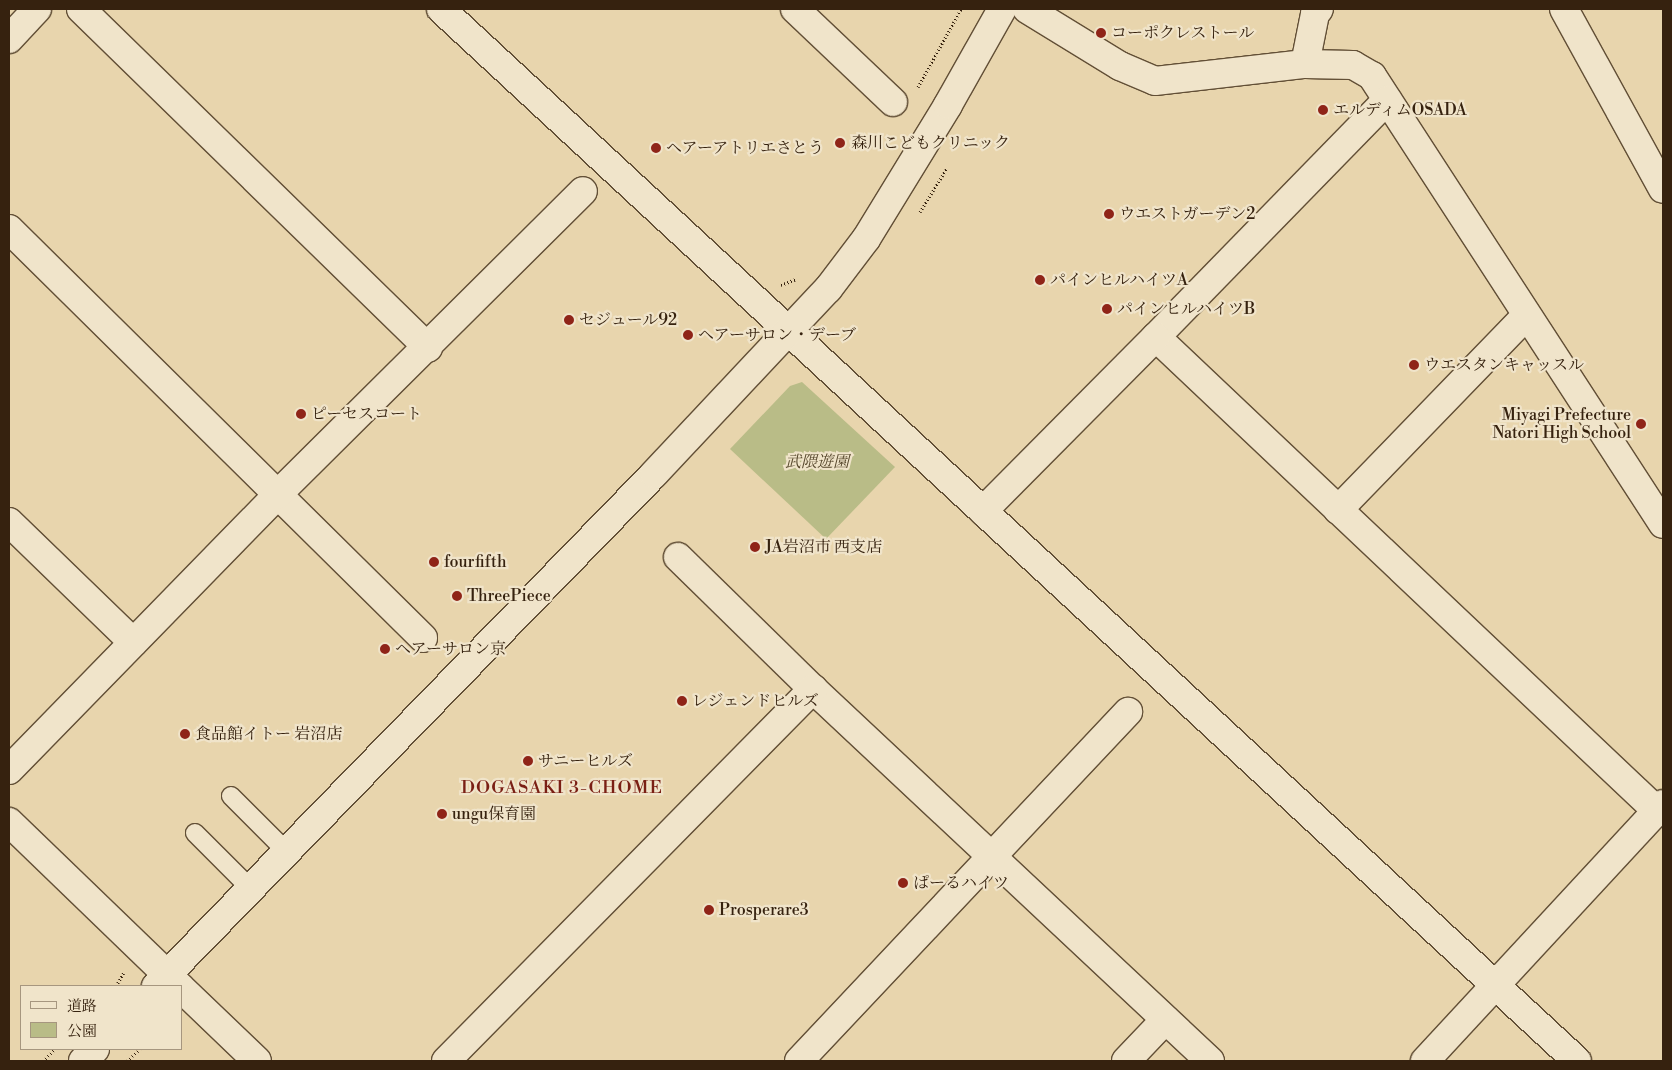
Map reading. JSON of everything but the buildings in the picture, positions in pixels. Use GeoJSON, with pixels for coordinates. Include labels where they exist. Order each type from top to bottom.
{"type":"FeatureCollection","features":[{"type":"Feature","properties":{"kind":"street"},"geometry":{"type":"LineString","coordinates":[[9,39],[37,9]]}},
{"type":"Feature","properties":{"kind":"street"},"geometry":{"type":"LineString","coordinates":[[81,9],[428,348]]}},
{"type":"Feature","properties":{"kind":"street"},"geometry":{"type":"LineString","coordinates":[[441,9],[790,331],[1492,986],[1577,1061]]}},
{"type":"Feature","properties":{"kind":"street"},"geometry":{"type":"LineString","coordinates":[[795,9],[904,99]]}},
{"type":"Feature","properties":{"kind":"street"},"geometry":{"type":"LineString","coordinates":[[9,822],[141,949],[171,984],[251,889],[790,331],[828,289],[866,239],[948,105],[1002,9]]}},
{"type":"Feature","properties":{"kind":"street"},"geometry":{"type":"LineString","coordinates":[[1027,9],[1120,66],[1155,80],[1304,64],[1354,65],[1372,76],[1526,316],[1663,524]]}},
{"type":"Feature","properties":{"kind":"street"},"geometry":{"type":"LineString","coordinates":[[1304,64],[1315,14],[1319,9]]}},
{"type":"Feature","properties":{"kind":"street"},"geometry":{"type":"LineString","coordinates":[[1564,9],[1663,189]]}},
{"type":"Feature","properties":{"kind":"street"},"geometry":{"type":"LineString","coordinates":[[983,511],[1387,100]]}},
{"type":"Feature","properties":{"kind":"street"},"geometry":{"type":"LineString","coordinates":[[9,770],[277,495],[428,348],[583,191]]}},
{"type":"Feature","properties":{"kind":"street"},"geometry":{"type":"LineString","coordinates":[[9,229],[423,638]]}},
{"type":"Feature","properties":{"kind":"street"},"geometry":{"type":"LineString","coordinates":[[1338,510],[1526,316]]}},
{"type":"Feature","properties":{"kind":"street"},"geometry":{"type":"LineString","coordinates":[[1156,337],[1338,510],[1660,807],[1492,986],[1425,1061]]}},
{"type":"Feature","properties":{"kind":"street"},"geometry":{"type":"LineString","coordinates":[[9,522],[133,642]]}},
{"type":"Feature","properties":{"kind":"street"},"geometry":{"type":"LineString","coordinates":[[678,557],[813,689],[992,854],[1210,1061]]}},
{"type":"Feature","properties":{"kind":"street"},"geometry":{"type":"LineString","coordinates":[[446,1061],[813,689]]}},
{"type":"Feature","properties":{"kind":"street"},"geometry":{"type":"LineString","coordinates":[[799,1061],[992,854],[1128,712]]}},
{"type":"Feature","properties":{"kind":"street"},"geometry":{"type":"LineString","coordinates":[[182,994],[257,1061]]}},
{"type":"Feature","properties":{"kind":"street"},"geometry":{"type":"LineString","coordinates":[[1126,1061],[1165,1020]]}},
{"type":"Feature","properties":{"kind":"street"},"geometry":{"type":"LineString","coordinates":[[83,1061],[94,1050]]}},
{"type":"Feature","properties":{"kind":"lane"},"geometry":{"type":"LineString","coordinates":[[231,796],[287,852]]}},
{"type":"Feature","properties":{"kind":"lane"},"geometry":{"type":"LineString","coordinates":[[195,833],[251,889]]}},
{"type":"Feature","properties":{"kind":"path"},"geometry":{"type":"LineString","coordinates":[[904,99],[961,9]]}},
{"type":"Feature","properties":{"kind":"path"},"geometry":{"type":"LineString","coordinates":[[759,303],[773,289],[799,278]]}},
{"type":"Feature","properties":{"kind":"path"},"geometry":{"type":"LineString","coordinates":[[116,985],[128,962],[141,949]]}},
{"type":"Feature","properties":{"kind":"path"},"geometry":{"type":"LineString","coordinates":[[42,1061],[54,1050]]}},
{"type":"Feature","properties":{"kind":"path"},"geometry":{"type":"LineString","coordinates":[[128,1061],[139,1050]]}},
{"type":"Feature","properties":{"kind":"green space","name":"武隈遊園"},"geometry":{"type":"Polygon","coordinates":[[[802,382],[895,467],[826,539],[730,449],[790,386],[802,382]]]}},
{"type":"Feature","properties":{"kind":"place","name":"コーポクレストール"},"geometry":{"type":"Point","coordinates":[1101,33]}},
{"type":"Feature","properties":{"kind":"place","name":"エルディムOSADA"},"geometry":{"type":"Point","coordinates":[1323,110]}},
{"type":"Feature","properties":{"kind":"place","name":"森川こどもクリニック"},"geometry":{"type":"Point","coordinates":[840,143]}},
{"type":"Feature","properties":{"kind":"place","name":"ヘアーアトリエさとう"},"geometry":{"type":"Point","coordinates":[656,148]}},
{"type":"Feature","properties":{"kind":"place","name":"ウエストガーデン2"},"geometry":{"type":"Point","coordinates":[1109,214]}},
{"type":"Feature","properties":{"kind":"place","name":"パインヒルハイツA"},"geometry":{"type":"Point","coordinates":[1040,280]}},
{"type":"Feature","properties":{"kind":"place","name":"パインヒルハイツB"},"geometry":{"type":"Point","coordinates":[1107,309]}},
{"type":"Feature","properties":{"kind":"place","name":"セジュール92"},"geometry":{"type":"Point","coordinates":[569,320]}},
{"type":"Feature","properties":{"kind":"place","name":"ヘアーサロン・デーブ"},"geometry":{"type":"Point","coordinates":[688,335]}},
{"type":"Feature","properties":{"kind":"place","name":"ウエスタンキャッスル"},"geometry":{"type":"Point","coordinates":[1414,365]}},
{"type":"Feature","properties":{"kind":"place","name":"ピーセスコート"},"geometry":{"type":"Point","coordinates":[301,414]}},
{"type":"Feature","properties":{"kind":"place","name":"Miyagi Prefecture Natori High School"},"geometry":{"type":"Point","coordinates":[1641,424]}},
{"type":"Feature","properties":{"kind":"place","name":"JA岩沼市 西支店"},"geometry":{"type":"Point","coordinates":[755,547]}},
{"type":"Feature","properties":{"kind":"place","name":"fourfifth"},"geometry":{"type":"Point","coordinates":[434,562]}},
{"type":"Feature","properties":{"kind":"place","name":"ThreePiece"},"geometry":{"type":"Point","coordinates":[457,596]}},
{"type":"Feature","properties":{"kind":"place","name":"ヘアーサロン京"},"geometry":{"type":"Point","coordinates":[385,649]}},
{"type":"Feature","properties":{"kind":"place","name":"レジェンドヒルズ"},"geometry":{"type":"Point","coordinates":[682,701]}},
{"type":"Feature","properties":{"kind":"place","name":"食品館イトー 岩沼店"},"geometry":{"type":"Point","coordinates":[185,734]}},
{"type":"Feature","properties":{"kind":"place","name":"サニーヒルズ"},"geometry":{"type":"Point","coordinates":[528,761]}},
{"type":"Feature","properties":{"kind":"place","name":"ungu保育園"},"geometry":{"type":"Point","coordinates":[442,814]}},
{"type":"Feature","properties":{"kind":"place","name":"ぱーるハイツ"},"geometry":{"type":"Point","coordinates":[903,883]}},
{"type":"Feature","properties":{"kind":"place","name":"Prosperare3"},"geometry":{"type":"Point","coordinates":[709,910]}},
{"type":"Feature","properties":{"kind":"district","name":"DOGASAKI 3-CHOME"},"geometry":{"type":"Point","coordinates":[562,788]}}]}
